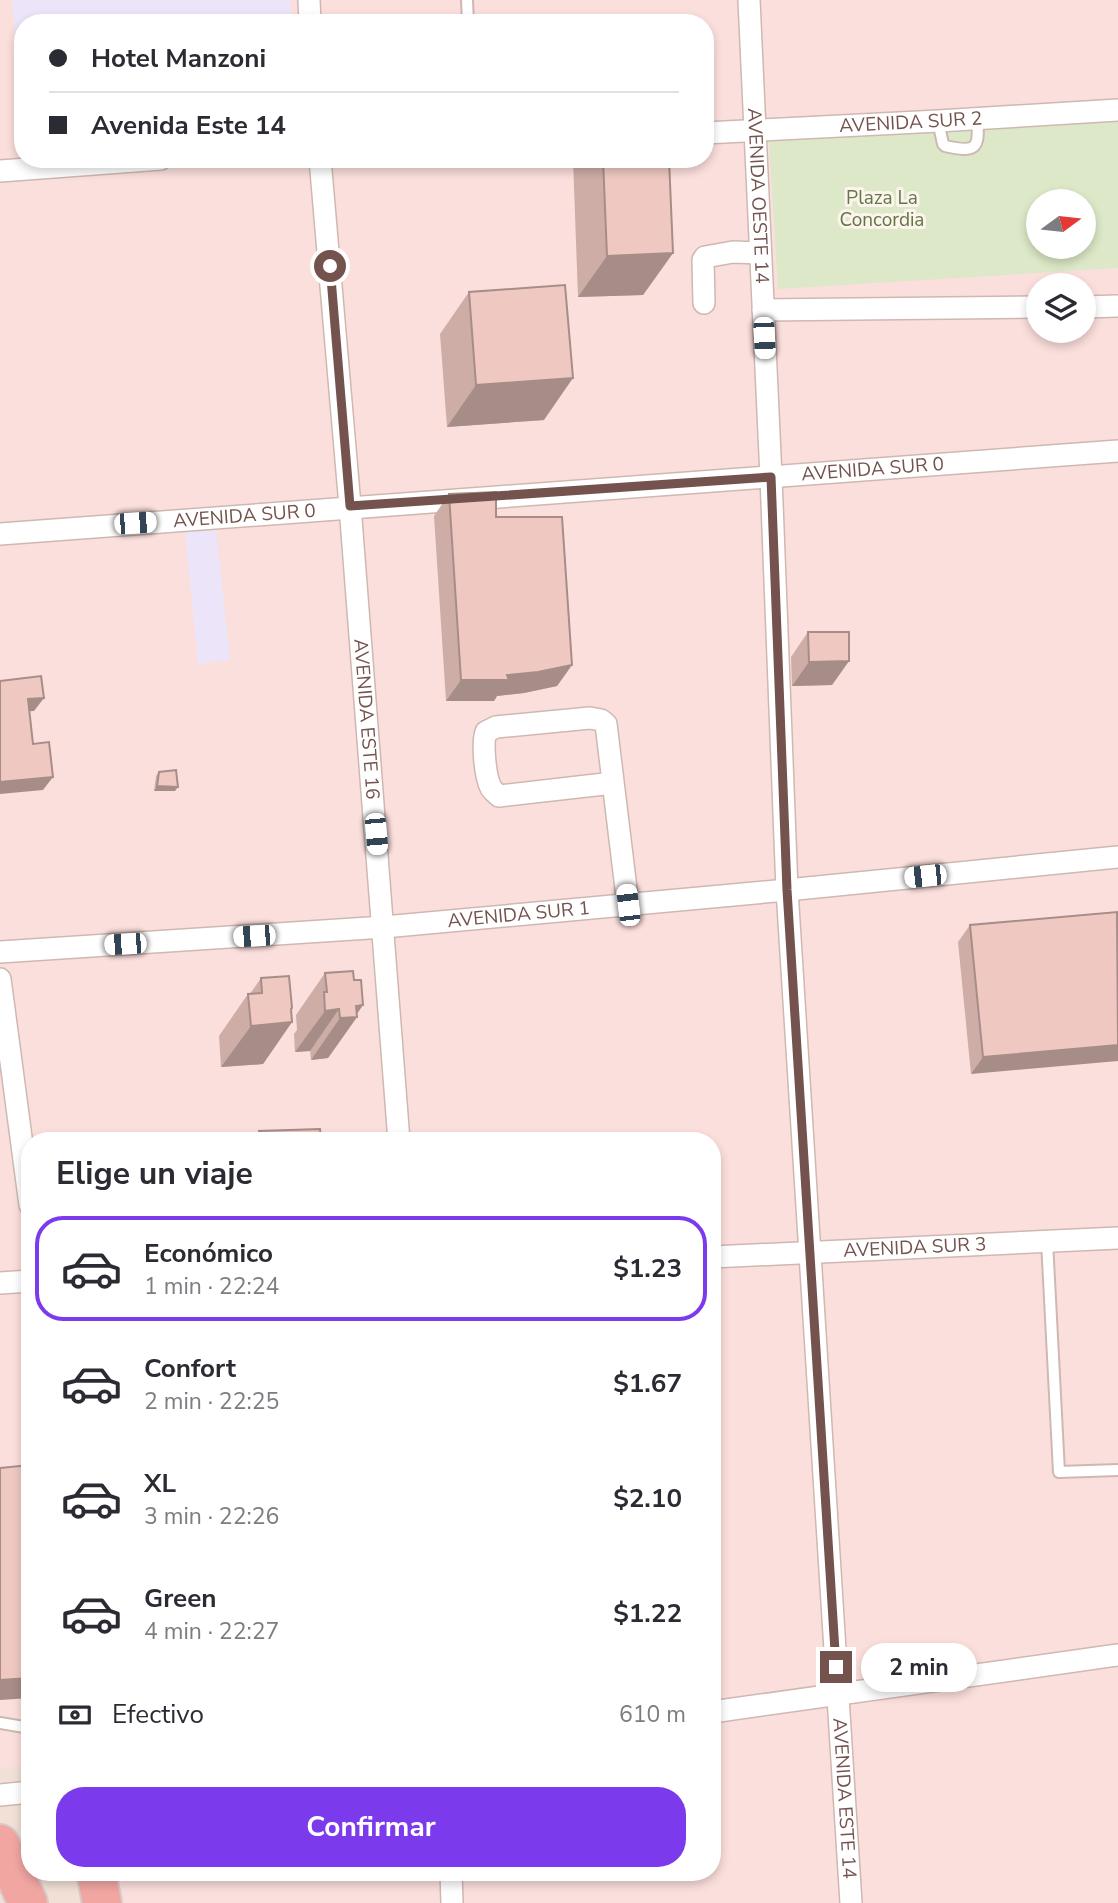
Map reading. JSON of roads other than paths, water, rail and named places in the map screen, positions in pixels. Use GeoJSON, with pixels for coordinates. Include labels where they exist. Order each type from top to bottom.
{"type":"FeatureCollection","features":[{"type":"Feature","properties":{"kind":"highway"},"geometry":{"type":"LineString","coordinates":[[0,1844],[28,1903]]}},
{"type":"Feature","properties":{"kind":"highway"},"geometry":{"type":"LineString","coordinates":[[98,1881],[102,1903]]}},
{"type":"Feature","properties":{"kind":"street","name":"AVENIDA OESTE 14"},"geometry":{"type":"LineString","coordinates":[[749,0],[771,477]]}},
{"type":"Feature","properties":{"kind":"street","name":"AVENIDA SUR 2"},"geometry":{"type":"LineString","coordinates":[[714,132],[1118,110]]}},
{"type":"Feature","properties":{"kind":"street"},"geometry":{"type":"LineString","coordinates":[[0,171],[40,168]]}},
{"type":"Feature","properties":{"kind":"street","name":"AVENIDA ESTE 16"},"geometry":{"type":"LineString","coordinates":[[321,168],[384,927],[398,1132]]}},
{"type":"Feature","properties":{"kind":"street"},"geometry":{"type":"LineString","coordinates":[[704,303],[705,257],[733,252],[760,253]]}},
{"type":"Feature","properties":{"kind":"street"},"geometry":{"type":"LineString","coordinates":[[1096,307],[1118,306]]}},
{"type":"Feature","properties":{"kind":"street"},"geometry":{"type":"LineString","coordinates":[[763,310],[1026,307]]}},
{"type":"Feature","properties":{"kind":"street","name":"AVENIDA SUR 0"},"geometry":{"type":"LineString","coordinates":[[0,534],[1118,450]]}},
{"type":"Feature","properties":{"kind":"street","name":"AVENIDA ESTE 14"},"geometry":{"type":"LineString","coordinates":[[771,477],[787,890],[851,1903]]}},
{"type":"Feature","properties":{"kind":"street"},"geometry":{"type":"LineString","coordinates":[[613,783],[499,796],[491,789],[483,741],[486,732],[496,727],[590,718],[606,724],[628,905]]}},
{"type":"Feature","properties":{"kind":"street","name":"AVENIDA SUR 1"},"geometry":{"type":"LineString","coordinates":[[0,952],[384,927],[1118,856]]}},
{"type":"Feature","properties":{"kind":"street"},"geometry":{"type":"LineString","coordinates":[[0,979],[21,1137]]}},
{"type":"Feature","properties":{"kind":"street","name":"AVENIDA SUR 3"},"geometry":{"type":"LineString","coordinates":[[721,1257],[1118,1238]]}},
{"type":"Feature","properties":{"kind":"street"},"geometry":{"type":"LineString","coordinates":[[0,1283],[21,1282]]}},
{"type":"Feature","properties":{"kind":"street"},"geometry":{"type":"LineString","coordinates":[[721,1711],[1118,1655]]}},
{"type":"Feature","properties":{"kind":"street"},"geometry":{"type":"LineString","coordinates":[[0,1795],[21,1793]]}},
{"type":"Feature","properties":{"kind":"street"},"geometry":{"type":"LineString","coordinates":[[451,1881],[452,1903]]}},
{"type":"Feature","properties":{"kind":"lane"},"geometry":{"type":"LineString","coordinates":[[938,121],[943,144],[965,150],[978,142],[977,118]]}},
{"type":"Feature","properties":{"kind":"lane"},"geometry":{"type":"LineString","coordinates":[[1047,1241],[1059,1472],[1118,1470]]}},
{"type":"Feature","properties":{"kind":"lane"},"geometry":{"type":"LineString","coordinates":[[0,1723],[21,1726]]}},
{"type":"Feature","properties":{"kind":"park label","name":"Plaza La Concordia"},"geometry":{"type":"Point","coordinates":[882,209]}}]}
